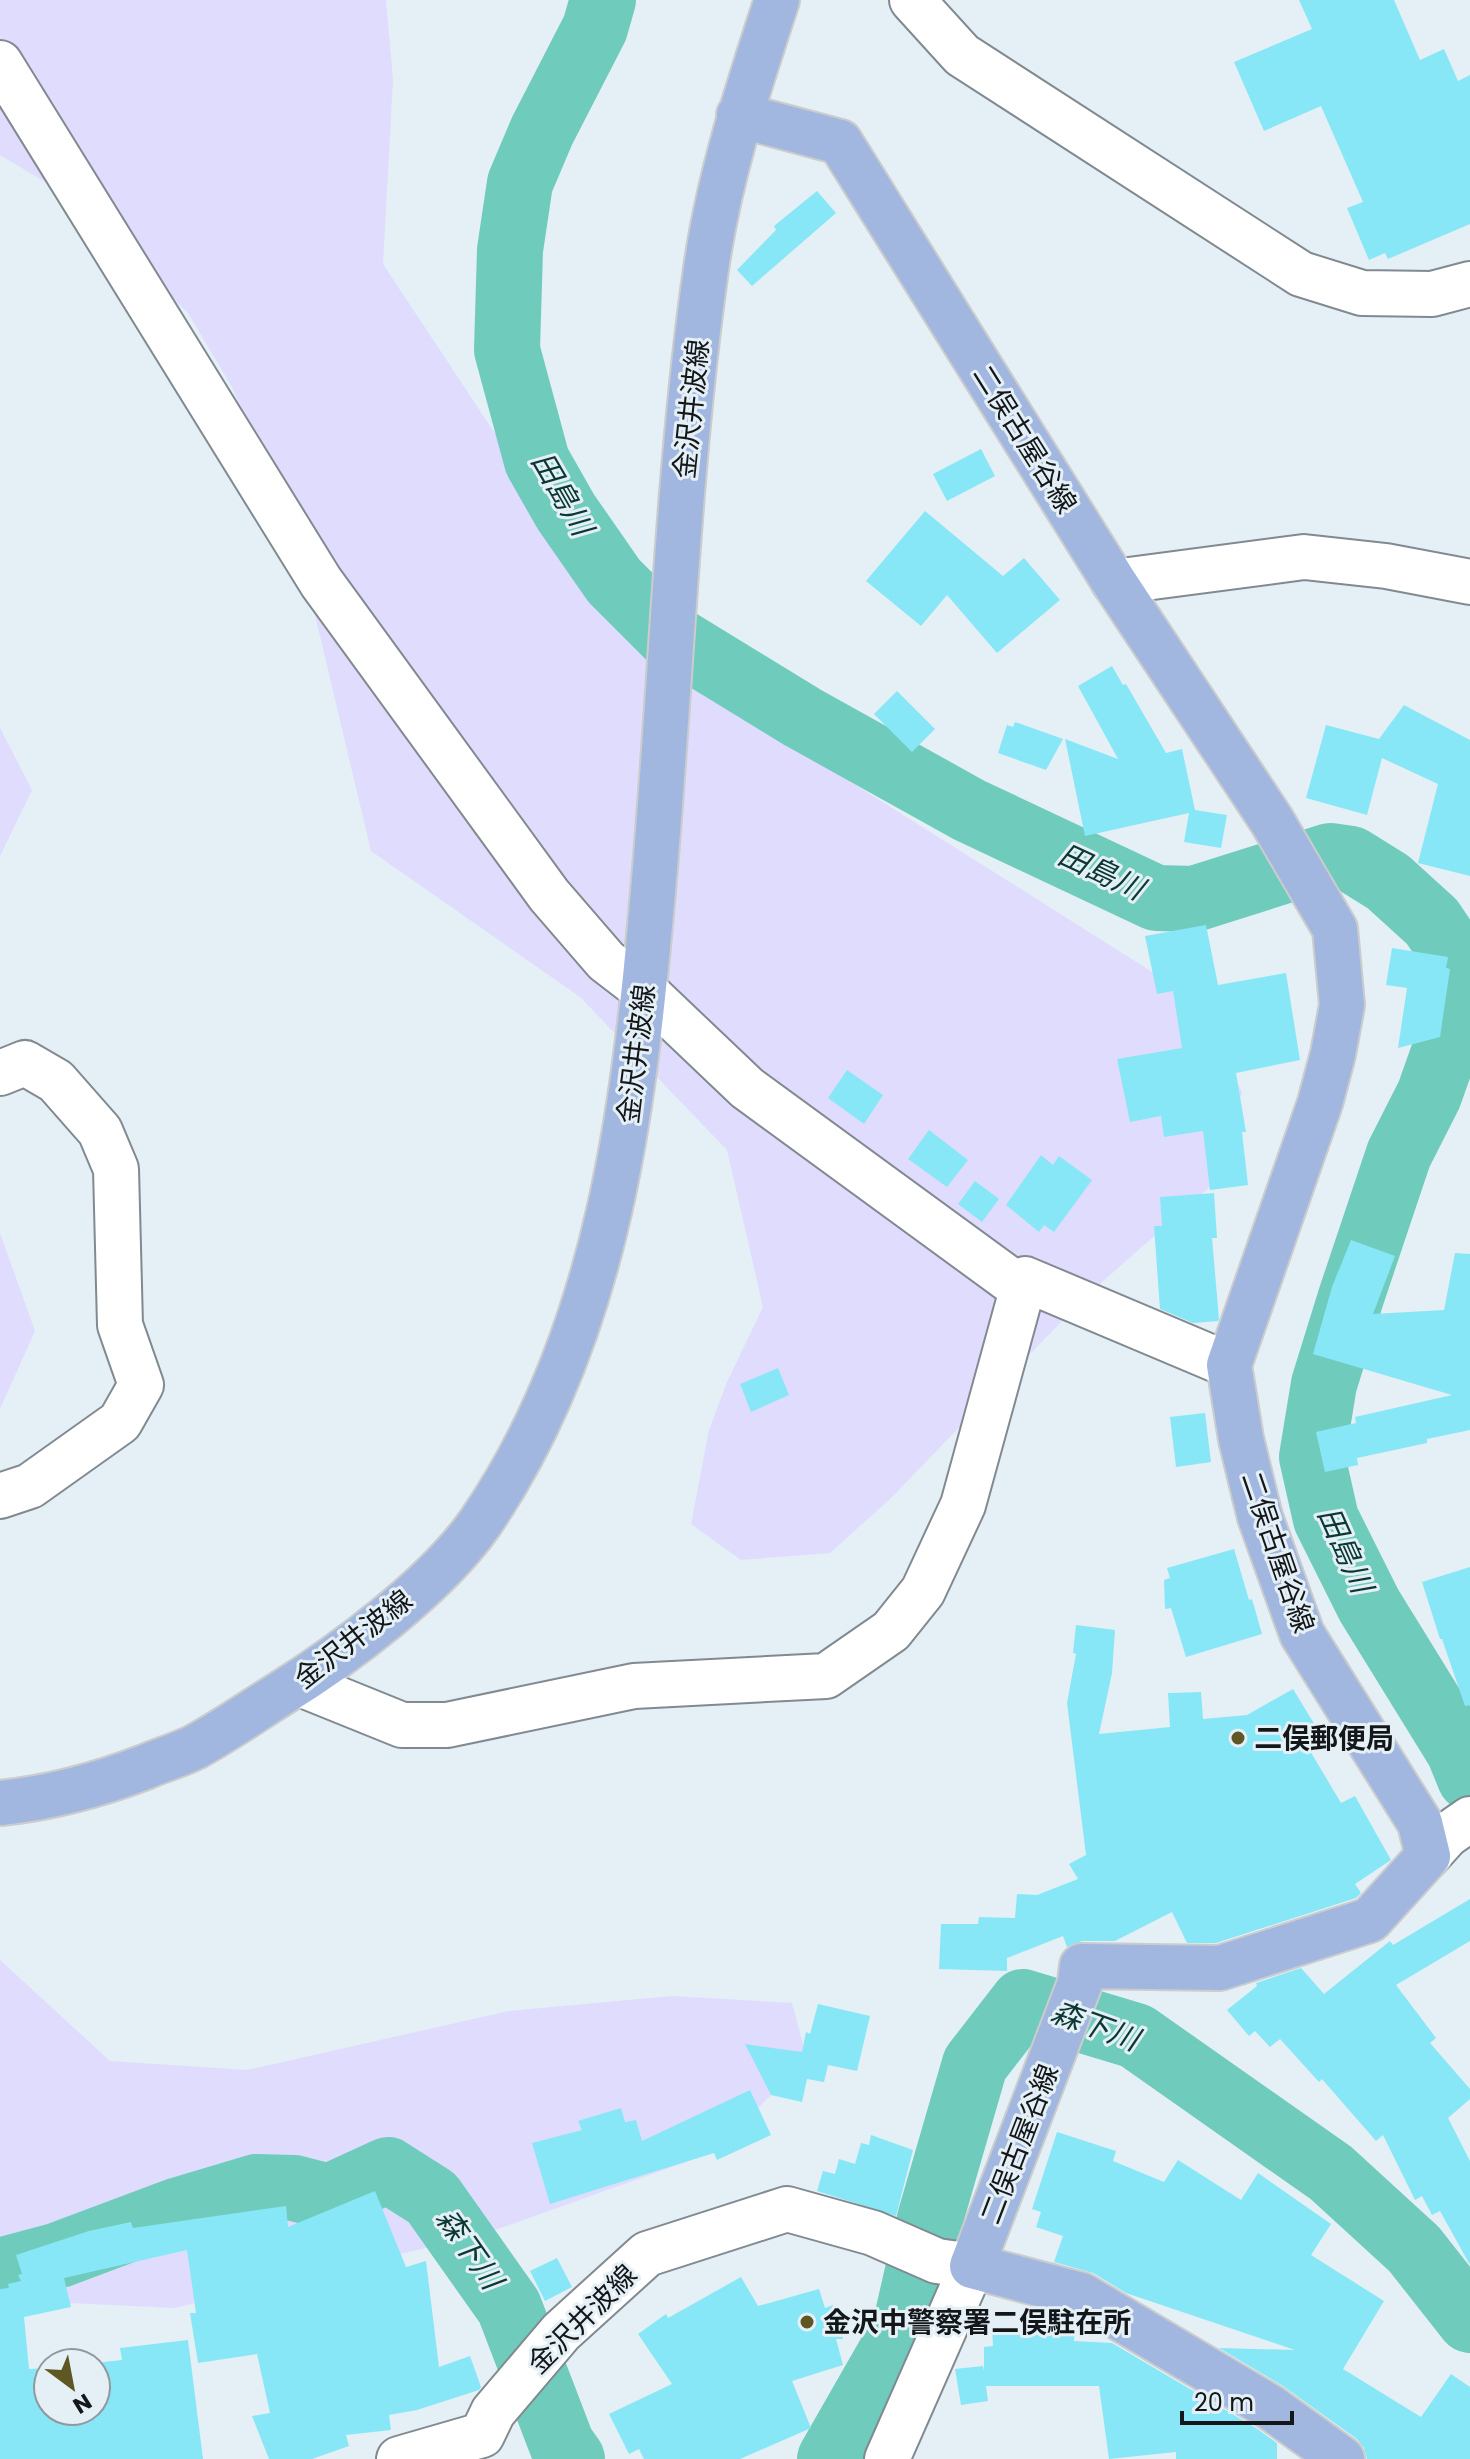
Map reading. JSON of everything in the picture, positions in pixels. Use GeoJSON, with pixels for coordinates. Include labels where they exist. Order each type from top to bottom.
{"type":"FeatureCollection","features":[{"type":"Feature","properties":{"kind":"main road","name":"金沢井波線"},"geometry":{"type":"LineString","coordinates":[[0,1803],[31,1800],[103,1783],[192,1749],[298,1683],[396,1609],[439,1569],[476,1528],[543,1414],[572,1343],[604,1237],[629,1113],[645,991],[686,449],[707,265],[739,115],[777,0]]}},
{"type":"Feature","properties":{"kind":"main road","name":"二俣古屋谷線"},"geometry":{"type":"LineString","coordinates":[[739,115],[840,142],[1114,582],[1272,821],[1335,929],[1342,1005],[1333,1054],[1320,1103],[1229,1365],[1241,1439],[1260,1517],[1302,1634],[1420,1823],[1448,1837],[1370,1920],[1220,1968],[1082,1966],[1080,1983],[1048,2068],[954,2263]]}},
{"type":"Feature","properties":{"kind":"main road"},"geometry":{"type":"LineString","coordinates":[[954,2263],[1081,2295],[1270,2407],[1342,2459]]}},
{"type":"Feature","properties":{"kind":"street"},"geometry":{"type":"LineString","coordinates":[[912,0],[962,55],[1301,274],[1362,293],[1432,294],[1470,284]]}},
{"type":"Feature","properties":{"kind":"street"},"geometry":{"type":"LineString","coordinates":[[0,63],[321,582],[549,895],[606,961],[645,991],[747,1088],[1022,1289]]}},
{"type":"Feature","properties":{"kind":"street"},"geometry":{"type":"LineString","coordinates":[[1114,582],[1304,557],[1386,566],[1470,582]]}},
{"type":"Feature","properties":{"kind":"street"},"geometry":{"type":"LineString","coordinates":[[0,1073],[25,1063],[56,1081],[100,1131],[116,1169],[120,1325],[141,1385],[120,1422],[30,1486],[0,1496]]}},
{"type":"Feature","properties":{"kind":"street"},"geometry":{"type":"LineString","coordinates":[[298,1683],[402,1725],[447,1725],[634,1686],[826,1676],[891,1631],[923,1591],[963,1505],[1025,1279],[1229,1365]]}},
{"type":"Feature","properties":{"kind":"street","name":"金沢井波線"},"geometry":{"type":"LineString","coordinates":[[399,2459],[490,2435],[561,2332],[647,2254],[787,2209],[873,2233],[954,2263]]}},
{"type":"Feature","properties":{"kind":"street"},"geometry":{"type":"LineString","coordinates":[[887,2459],[954,2263]]}},
{"type":"Feature","properties":{"kind":"shaded area"},"geometry":{"type":"Polygon","coordinates":[[[0,0],[386,0],[393,80],[383,264],[572,550],[851,782],[1195,999],[1242,1092],[1219,1179],[1085,1297],[890,1499],[830,1553],[741,1560],[691,1524],[709,1430],[727,1382],[763,1307],[727,1150],[580,997],[371,851],[298,543],[232,387],[188,313],[74,199],[0,155],[0,0]]]}},
{"type":"Feature","properties":{"kind":"shaded area"},"geometry":{"type":"Polygon","coordinates":[[[0,728],[32,790],[0,856],[0,728]]]}},
{"type":"Feature","properties":{"kind":"shaded area"},"geometry":{"type":"Polygon","coordinates":[[[0,1233],[35,1331],[0,1409],[0,1233]]]}},
{"type":"Feature","properties":{"kind":"shaded area"},"geometry":{"type":"Polygon","coordinates":[[[0,1960],[110,2061],[247,2070],[509,2011],[672,1996],[792,2003],[807,2059],[714,2152],[484,2234],[175,2308],[3,2300],[0,2298],[0,1960]]]}},
{"type":"Feature","properties":{"kind":"building"},"geometry":{"type":"Polygon","coordinates":[[[1299,0],[1394,0],[1420,60],[1444,49],[1458,81],[1470,75],[1470,224],[1388,259],[1385,253],[1369,260],[1347,208],[1363,202],[1321,106],[1264,131],[1234,62],[1312,29],[1299,0]]]}},
{"type":"Feature","properties":{"kind":"building"},"geometry":{"type":"Polygon","coordinates":[[[817,191],[836,213],[752,286],[737,270],[776,230],[774,226],[817,191]]]}},
{"type":"Feature","properties":{"kind":"building"},"geometry":{"type":"Polygon","coordinates":[[[981,449],[995,476],[947,501],[933,474],[981,449]]]}},
{"type":"Feature","properties":{"kind":"building"},"geometry":{"type":"Polygon","coordinates":[[[925,511],[1003,576],[1024,558],[1060,600],[997,653],[947,595],[921,626],[866,581],[925,511]]]}},
{"type":"Feature","properties":{"kind":"building"},"geometry":{"type":"Polygon","coordinates":[[[1112,666],[1123,685],[1126,684],[1166,753],[1182,749],[1195,810],[1227,815],[1221,848],[1184,842],[1189,813],[1085,836],[1065,739],[1118,759],[1078,686],[1112,666]]]}},
{"type":"Feature","properties":{"kind":"building"},"geometry":{"type":"Polygon","coordinates":[[[897,691],[935,729],[912,752],[874,714],[897,691]]]}},
{"type":"Feature","properties":{"kind":"building"},"geometry":{"type":"Polygon","coordinates":[[[1404,705],[1470,740],[1470,876],[1418,863],[1438,784],[1382,758],[1367,815],[1306,798],[1326,725],[1379,739],[1404,705]]]}},
{"type":"Feature","properties":{"kind":"building"},"geometry":{"type":"Polygon","coordinates":[[[1015,722],[1063,739],[1046,770],[998,753],[1007,725],[1013,727],[1015,722]]]}},
{"type":"Feature","properties":{"kind":"building"},"geometry":{"type":"Polygon","coordinates":[[[1206,925],[1218,985],[1286,973],[1300,1060],[1236,1073],[1246,1132],[1242,1132],[1248,1185],[1210,1190],[1203,1131],[1164,1137],[1161,1116],[1130,1122],[1117,1059],[1182,1048],[1173,991],[1157,994],[1145,936],[1206,925]]]}},
{"type":"Feature","properties":{"kind":"building"},"geometry":{"type":"Polygon","coordinates":[[[1392,948],[1448,957],[1446,968],[1450,969],[1440,1037],[1398,1048],[1407,988],[1386,985],[1392,948]]]}},
{"type":"Feature","properties":{"kind":"building"},"geometry":{"type":"Polygon","coordinates":[[[847,1070],[883,1095],[864,1124],[828,1098],[847,1070]]]}},
{"type":"Feature","properties":{"kind":"building"},"geometry":{"type":"Polygon","coordinates":[[[929,1130],[968,1160],[947,1187],[908,1159],[929,1130]]]}},
{"type":"Feature","properties":{"kind":"building"},"geometry":{"type":"Polygon","coordinates":[[[1041,1155],[1053,1165],[1059,1156],[1092,1180],[1054,1232],[1044,1225],[1039,1232],[1006,1205],[1041,1155]]]}},
{"type":"Feature","properties":{"kind":"building"},"geometry":{"type":"Polygon","coordinates":[[[975,1181],[999,1199],[982,1222],[958,1204],[975,1181]]]}},
{"type":"Feature","properties":{"kind":"building"},"geometry":{"type":"Polygon","coordinates":[[[1214,1193],[1217,1238],[1212,1238],[1219,1319],[1193,1323],[1160,1309],[1154,1226],[1162,1226],[1160,1197],[1214,1193]]]}},
{"type":"Feature","properties":{"kind":"building"},"geometry":{"type":"Polygon","coordinates":[[[1351,1240],[1395,1256],[1373,1314],[1444,1310],[1455,1253],[1470,1254],[1470,1430],[1357,1458],[1358,1465],[1325,1472],[1316,1432],[1356,1423],[1355,1417],[1452,1395],[1313,1354],[1332,1287],[1351,1240]]]}},
{"type":"Feature","properties":{"kind":"building"},"geometry":{"type":"Polygon","coordinates":[[[778,1368],[789,1395],[751,1412],[740,1384],[778,1368]]]}},
{"type":"Feature","properties":{"kind":"building"},"geometry":{"type":"Polygon","coordinates":[[[1205,1413],[1211,1462],[1176,1467],[1170,1417],[1205,1413]]]}},
{"type":"Feature","properties":{"kind":"building"},"geometry":{"type":"Polygon","coordinates":[[[1234,1549],[1262,1634],[1186,1657],[1171,1608],[1165,1609],[1164,1580],[1170,1578],[1167,1568],[1234,1549]]]}},
{"type":"Feature","properties":{"kind":"building"},"geometry":{"type":"Polygon","coordinates":[[[1470,1567],[1470,1705],[1465,1706],[1422,1582],[1470,1567]]]}},
{"type":"Feature","properties":{"kind":"building"},"geometry":{"type":"Polygon","coordinates":[[[1076,1625],[1115,1630],[1112,1673],[1099,1734],[1170,1727],[1168,1693],[1201,1692],[1203,1719],[1247,1715],[1293,1689],[1318,1730],[1303,1739],[1341,1803],[1355,1796],[1391,1860],[1355,1884],[1361,1893],[1356,1898],[1216,1943],[1187,1943],[1172,1912],[1115,1941],[1082,1941],[1067,1947],[1063,1936],[1007,1958],[1007,1971],[939,1969],[941,1924],[978,1924],[979,1917],[1015,1918],[1017,1894],[1037,1895],[1078,1879],[1069,1864],[1086,1855],[1067,1703],[1076,1654],[1073,1653],[1076,1625]]]}},
{"type":"Feature","properties":{"kind":"building"},"geometry":{"type":"Polygon","coordinates":[[[1470,1899],[1470,1941],[1396,1985],[1436,2038],[1430,2043],[1470,2089],[1470,2099],[1448,2118],[1470,2161],[1470,2265],[1440,2211],[1432,2215],[1422,2196],[1415,2200],[1383,2135],[1376,2141],[1322,2079],[1319,2082],[1280,2039],[1270,2047],[1255,2031],[1249,2036],[1227,2010],[1257,1986],[1256,1983],[1301,1968],[1324,1994],[1390,1941],[1393,1945],[1470,1899]]]}},
{"type":"Feature","properties":{"kind":"building"},"geometry":{"type":"Polygon","coordinates":[[[818,2004],[870,2016],[857,2071],[828,2065],[824,2082],[807,2079],[802,2102],[771,2095],[745,2044],[802,2052],[806,2032],[810,2034],[818,2004]]]}},
{"type":"Feature","properties":{"kind":"building"},"geometry":{"type":"Polygon","coordinates":[[[750,2090],[771,2135],[717,2160],[714,2153],[550,2204],[532,2143],[582,2130],[578,2121],[621,2108],[625,2122],[636,2120],[642,2141],[750,2090]]]}},
{"type":"Feature","properties":{"kind":"building"},"geometry":{"type":"Polygon","coordinates":[[[1057,2132],[1116,2151],[1113,2161],[1164,2182],[1178,2160],[1241,2200],[1258,2173],[1331,2224],[1311,2255],[1384,2301],[1343,2369],[1421,2417],[1451,2374],[1470,2387],[1470,2459],[1367,2459],[1357,2439],[1283,2386],[1219,2348],[1295,2350],[1126,2293],[1093,2273],[1054,2262],[1063,2236],[1036,2227],[1041,2212],[1032,2209],[1057,2132]]]}},
{"type":"Feature","properties":{"kind":"building"},"geometry":{"type":"Polygon","coordinates":[[[871,2135],[913,2150],[896,2216],[817,2191],[823,2171],[835,2174],[839,2159],[855,2164],[861,2143],[869,2145],[871,2135]]]}},
{"type":"Feature","properties":{"kind":"building"},"geometry":{"type":"Polygon","coordinates":[[[375,2191],[406,2267],[426,2261],[439,2367],[470,2356],[481,2387],[479,2390],[417,2410],[389,2415],[391,2430],[346,2435],[349,2446],[312,2459],[269,2459],[252,2416],[270,2413],[257,2354],[198,2363],[190,2313],[196,2313],[187,2250],[64,2278],[71,2307],[24,2317],[29,2369],[32,2369],[32,2427],[112,2427],[112,2361],[122,2360],[120,2348],[188,2340],[203,2459],[0,2459],[0,2289],[21,2281],[16,2255],[89,2231],[131,2222],[133,2228],[286,2206],[288,2227],[375,2191]]]}},
{"type":"Feature","properties":{"kind":"building"},"geometry":{"type":"Polygon","coordinates":[[[557,2258],[572,2287],[545,2301],[530,2271],[557,2258]]]}},
{"type":"Feature","properties":{"kind":"building"},"geometry":{"type":"Polygon","coordinates":[[[741,2277],[758,2306],[819,2289],[825,2308],[833,2305],[843,2339],[836,2339],[843,2365],[792,2381],[811,2428],[740,2459],[644,2459],[639,2449],[629,2454],[609,2414],[672,2384],[638,2334],[666,2314],[668,2318],[741,2277]]]}},
{"type":"Feature","properties":{"kind":"building"},"geometry":{"type":"Polygon","coordinates":[[[992,2328],[1075,2330],[1074,2341],[1112,2343],[1256,2428],[1277,2443],[1277,2459],[1176,2459],[1176,2452],[1109,2459],[1099,2386],[986,2386],[988,2401],[961,2405],[955,2369],[983,2366],[984,2371],[984,2347],[993,2346],[992,2328]]]}},
{"type":"Feature","properties":{"kind":"waterway","name":"田島川"},"geometry":{"type":"LineString","coordinates":[[603,0],[595,28],[542,131],[520,183],[510,250],[507,350],[537,461],[566,512],[614,581],[668,635],[802,717],[969,810],[1156,898],[1194,899],[1330,856],[1351,859],[1388,882],[1432,922],[1456,958],[1456,1019],[1429,1095],[1399,1154],[1351,1297],[1324,1384],[1312,1457],[1326,1519],[1369,1605],[1459,1751],[1470,1778]]}},
{"type":"Feature","properties":{"kind":"waterway","name":"森下川"},"geometry":{"type":"LineString","coordinates":[[830,2459],[905,2328],[930,2219],[975,2064],[1023,2002],[1136,2036],[1331,2173],[1414,2249],[1470,2320]]}},
{"type":"Feature","properties":{"kind":"waterway","name":"森下川"},"geometry":{"type":"LineString","coordinates":[[0,2271],[59,2255],[179,2210],[256,2187],[294,2188],[329,2197],[388,2170],[432,2198],[509,2307],[562,2445],[572,2459]]}},
{"type":"Feature","properties":{"kind":"place","name":"二俣郵便局"},"geometry":{"type":"Point","coordinates":[1238,1738]}},
{"type":"Feature","properties":{"kind":"place","name":"金沢中警察署二俣駐在所"},"geometry":{"type":"Point","coordinates":[807,2322]}}]}
